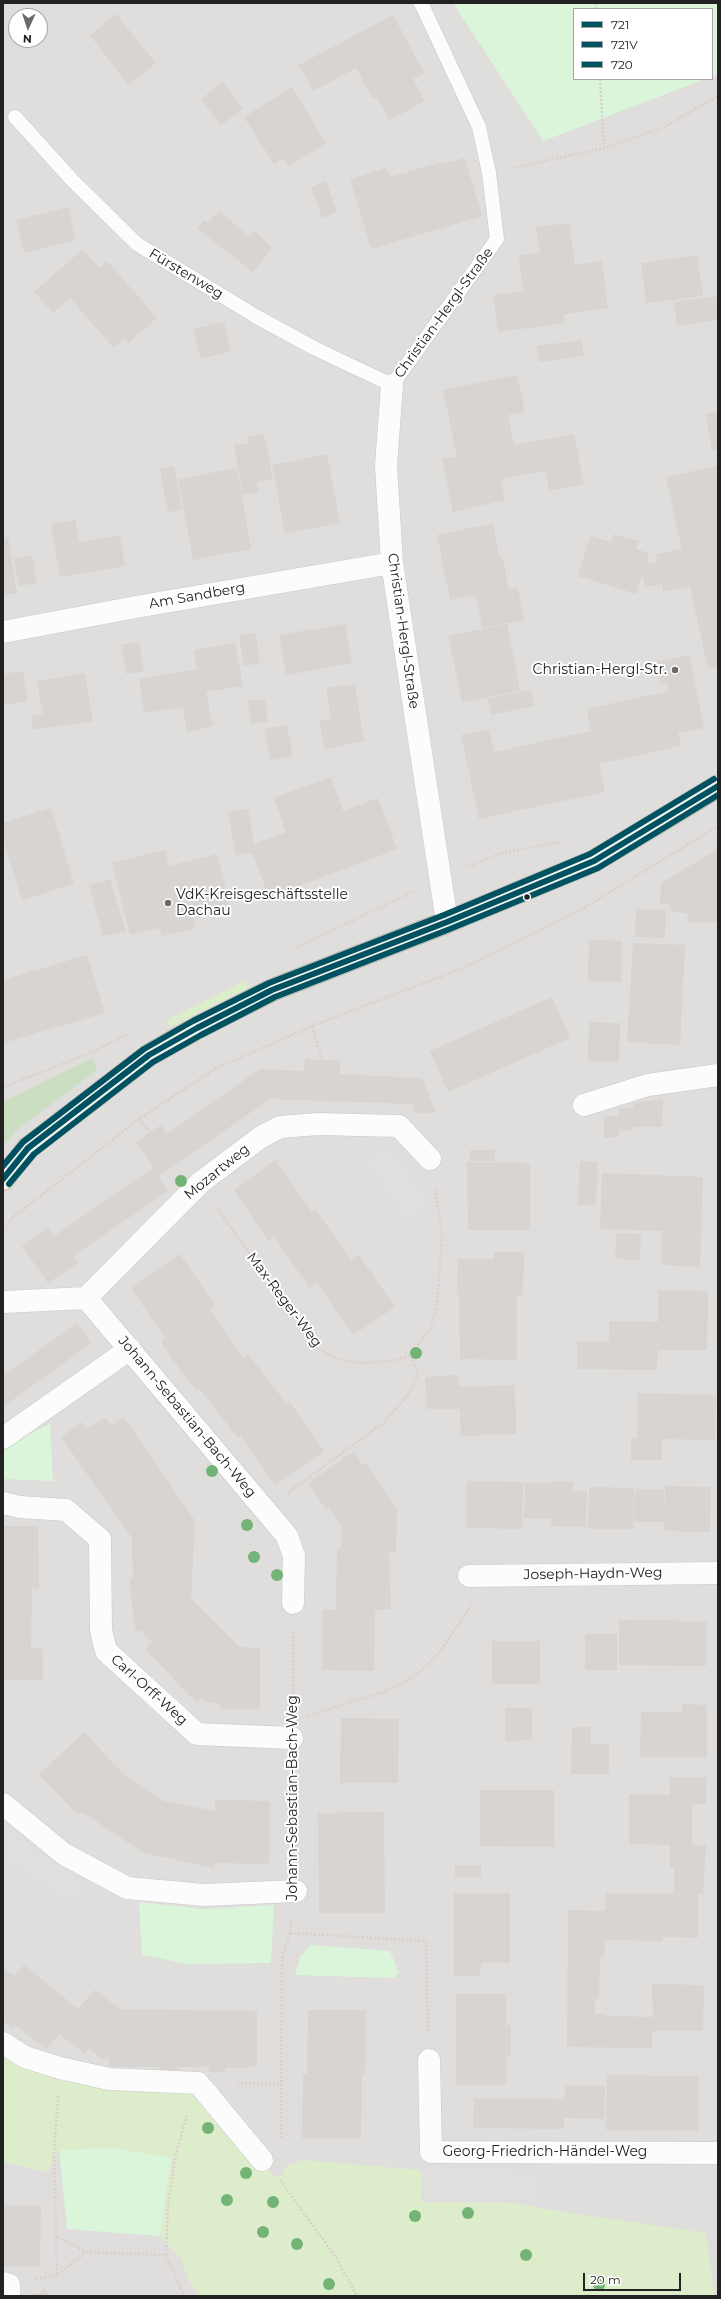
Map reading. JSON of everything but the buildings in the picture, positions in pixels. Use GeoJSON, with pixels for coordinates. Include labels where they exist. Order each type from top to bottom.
{"type":"FeatureCollection","features":[{"type":"Feature","properties":{"kind":"main road"},"geometry":{"type":"LineString","coordinates":[[3,1179],[28,1148],[149,1055],[197,1028],[272,990],[447,922],[594,860],[718,786]]}},
{"type":"Feature","properties":{"kind":"street","name":"Christian-Hergl-Straße"},"geometry":{"type":"LineString","coordinates":[[392,385],[386,466],[392,563],[447,922]]}},
{"type":"Feature","properties":{"kind":"street","name":"Am Sandberg"},"geometry":{"type":"LineString","coordinates":[[3,632],[136,607],[392,563]]}},
{"type":"Feature","properties":{"kind":"street"},"geometry":{"type":"LineString","coordinates":[[584,1105],[648,1085],[718,1075]]}},
{"type":"Feature","properties":{"kind":"street","name":"Mozartweg"},"geometry":{"type":"LineString","coordinates":[[86,1298],[201,1182],[261,1137],[280,1127],[320,1124],[399,1126],[430,1159]]}},
{"type":"Feature","properties":{"kind":"street"},"geometry":{"type":"LineString","coordinates":[[3,1302],[86,1298]]}},
{"type":"Feature","properties":{"kind":"street","name":"Johann-Sebastian-Bach-Weg"},"geometry":{"type":"LineString","coordinates":[[86,1298],[287,1536],[294,1556],[293,1603]]}},
{"type":"Feature","properties":{"kind":"street"},"geometry":{"type":"LineString","coordinates":[[3,1438],[130,1349]]}},
{"type":"Feature","properties":{"kind":"street","name":"Carl-Orff-Weg"},"geometry":{"type":"LineString","coordinates":[[3,1503],[20,1507],[66,1510],[100,1539],[101,1630],[106,1651],[197,1734],[292,1729]]}},
{"type":"Feature","properties":{"kind":"street","name":"Joseph-Haydn-Weg"},"geometry":{"type":"LineString","coordinates":[[469,1576],[718,1573]]}},
{"type":"Feature","properties":{"kind":"street"},"geometry":{"type":"LineString","coordinates":[[3,1804],[64,1854],[127,1888],[204,1895],[296,1891]]}},
{"type":"Feature","properties":{"kind":"street"},"geometry":{"type":"LineString","coordinates":[[3,2043],[25,2057],[60,2068],[109,2079],[198,2083],[262,2160]]}},
{"type":"Feature","properties":{"kind":"street","name":"Georg-Friedrich-Händel-Weg"},"geometry":{"type":"LineString","coordinates":[[429,2060],[431,2152],[718,2153]]}},
{"type":"Feature","properties":{"kind":"street"},"geometry":{"type":"LineString","coordinates":[[3,2284],[9,2285],[9,2296]]}},
{"type":"Feature","properties":{"kind":"lane","name":"Christian-Hergl-Straße"},"geometry":{"type":"LineString","coordinates":[[392,385],[497,239],[489,173],[479,127],[421,3]]}},
{"type":"Feature","properties":{"kind":"lane","name":"Fürstenweg"},"geometry":{"type":"LineString","coordinates":[[15,117],[73,181],[138,244],[257,317],[314,348],[392,385]]}},
{"type":"Feature","properties":{"kind":"path"},"geometry":{"type":"LineString","coordinates":[[600,80],[604,148]]}},
{"type":"Feature","properties":{"kind":"path"},"geometry":{"type":"LineString","coordinates":[[489,173],[604,148],[662,128],[718,96]]}},
{"type":"Feature","properties":{"kind":"path"},"geometry":{"type":"LineString","coordinates":[[3,1232],[11,1219],[139,1119],[215,1069],[312,1026],[463,968],[540,931],[586,906],[718,826]]}},
{"type":"Feature","properties":{"kind":"path"},"geometry":{"type":"LineString","coordinates":[[440,879],[501,854],[567,840]]}},
{"type":"Feature","properties":{"kind":"path"},"geometry":{"type":"LineString","coordinates":[[312,1026],[322,1060]]}},
{"type":"Feature","properties":{"kind":"path"},"geometry":{"type":"LineString","coordinates":[[139,1119],[150,1132]]}},
{"type":"Feature","properties":{"kind":"path"},"geometry":{"type":"LineString","coordinates":[[287,1536],[290,1491],[382,1424],[410,1392],[418,1374],[411,1356],[430,1328],[437,1306],[440,1283],[442,1236],[430,1159]]}},
{"type":"Feature","properties":{"kind":"path","name":"Max-Reger-Weg"},"geometry":{"type":"LineString","coordinates":[[201,1182],[217,1209],[318,1349],[340,1360],[364,1363],[390,1361],[411,1356]]}},
{"type":"Feature","properties":{"kind":"path","name":"Johann-Sebastian-Bach-Weg"},"geometry":{"type":"LineString","coordinates":[[281,2139],[282,1956],[290,1933],[296,1891],[292,1729],[293,1603]]}},
{"type":"Feature","properties":{"kind":"path"},"geometry":{"type":"LineString","coordinates":[[292,1729],[403,1683],[425,1668],[440,1652],[472,1603]]}},
{"type":"Feature","properties":{"kind":"path"},"geometry":{"type":"LineString","coordinates":[[290,1933],[426,1941],[429,2060]]}},
{"type":"Feature","properties":{"kind":"path"},"geometry":{"type":"LineString","coordinates":[[60,2068],[54,2152],[57,2274],[86,2252]]}},
{"type":"Feature","properties":{"kind":"path"},"geometry":{"type":"LineString","coordinates":[[184,2296],[166,2254],[168,2206],[175,2158],[198,2083],[282,2084]]}},
{"type":"Feature","properties":{"kind":"path"},"geometry":{"type":"LineString","coordinates":[[262,2160],[274,2173],[336,2256],[357,2296]]}},
{"type":"Feature","properties":{"kind":"path"},"geometry":{"type":"LineString","coordinates":[[57,2237],[86,2252],[166,2254]]}},
{"type":"Feature","properties":{"kind":"shaded area"},"geometry":{"type":"Polygon","coordinates":[[[3,3],[718,3],[718,2296],[3,2296],[3,3]]]}},
{"type":"Feature","properties":{"kind":"shaded area"},"geometry":{"type":"Polygon","coordinates":[[[388,1146],[428,1203],[406,1218],[366,1161],[388,1146]]]}},
{"type":"Feature","properties":{"kind":"shaded area"},"geometry":{"type":"Polygon","coordinates":[[[3,1824],[25,1844],[85,1883],[71,1902],[3,1856],[3,1824]]]}},
{"type":"Feature","properties":{"kind":"shaded area"},"geometry":{"type":"Polygon","coordinates":[[[421,2170],[540,2172],[539,2198],[421,2197],[421,2170]]]}},
{"type":"Feature","properties":{"kind":"green space"},"geometry":{"type":"Polygon","coordinates":[[[453,3],[718,3],[718,74],[713,76],[713,8],[573,8],[573,80],[702,80],[543,141],[453,3]]]}},
{"type":"Feature","properties":{"kind":"green space"},"geometry":{"type":"Polygon","coordinates":[[[246,980],[249,988],[170,1027],[166,1020],[246,980]]]}},
{"type":"Feature","properties":{"kind":"green space"},"geometry":{"type":"Polygon","coordinates":[[[92,1058],[97,1070],[18,1129],[3,1146],[3,1102],[92,1058]]]}},
{"type":"Feature","properties":{"kind":"green space"},"geometry":{"type":"Polygon","coordinates":[[[50,1424],[53,1481],[3,1479],[3,1451],[35,1431],[50,1424]]]}},
{"type":"Feature","properties":{"kind":"green space"},"geometry":{"type":"Polygon","coordinates":[[[139,1902],[202,1909],[274,1905],[271,1963],[188,1964],[142,1955],[139,1902]]]}},
{"type":"Feature","properties":{"kind":"green space"},"geometry":{"type":"Polygon","coordinates":[[[311,1945],[390,1951],[399,1973],[393,1978],[295,1975],[300,1957],[311,1945]]]}},
{"type":"Feature","properties":{"kind":"green space"},"geometry":{"type":"Polygon","coordinates":[[[3,2053],[54,2079],[190,2094],[262,2160],[273,2176],[283,2175],[285,2167],[302,2160],[421,2170],[421,2202],[515,2203],[563,2212],[706,2233],[714,2296],[199,2296],[189,2280],[181,2259],[160,2236],[170,2158],[59,2150],[47,2172],[3,2162],[3,2053]]]}},
{"type":"Feature","properties":{"kind":"green space"},"geometry":{"type":"Polygon","coordinates":[[[114,2148],[171,2158],[160,2236],[67,2229],[59,2150],[114,2148]]]}},
{"type":"Feature","properties":{"kind":"transit line","name":"720"},"geometry":{"type":"LineString","coordinates":[[3,1166],[23,1142],[144,1049],[193,1021],[269,983],[444,915],[590,854],[714,779]]}},
{"type":"Feature","properties":{"kind":"transit line","name":"721"},"geometry":{"type":"LineString","coordinates":[[3,1179],[28,1148],[149,1055],[197,1028],[272,990],[447,922],[594,861],[718,786]]}},
{"type":"Feature","properties":{"kind":"transit line","name":"721V"},"geometry":{"type":"LineString","coordinates":[[9,1184],[34,1154],[153,1062],[201,1035],[275,997],[450,929],[598,868],[718,795]]}},
{"type":"Feature","properties":{"kind":"place","name":"Christian-Hergl-Str."},"geometry":{"type":"Point","coordinates":[675,670]}},
{"type":"Feature","properties":{"kind":"place","name":"VdK-Kreisgeschäftsstelle Dachau"},"geometry":{"type":"Point","coordinates":[168,903]}}]}
